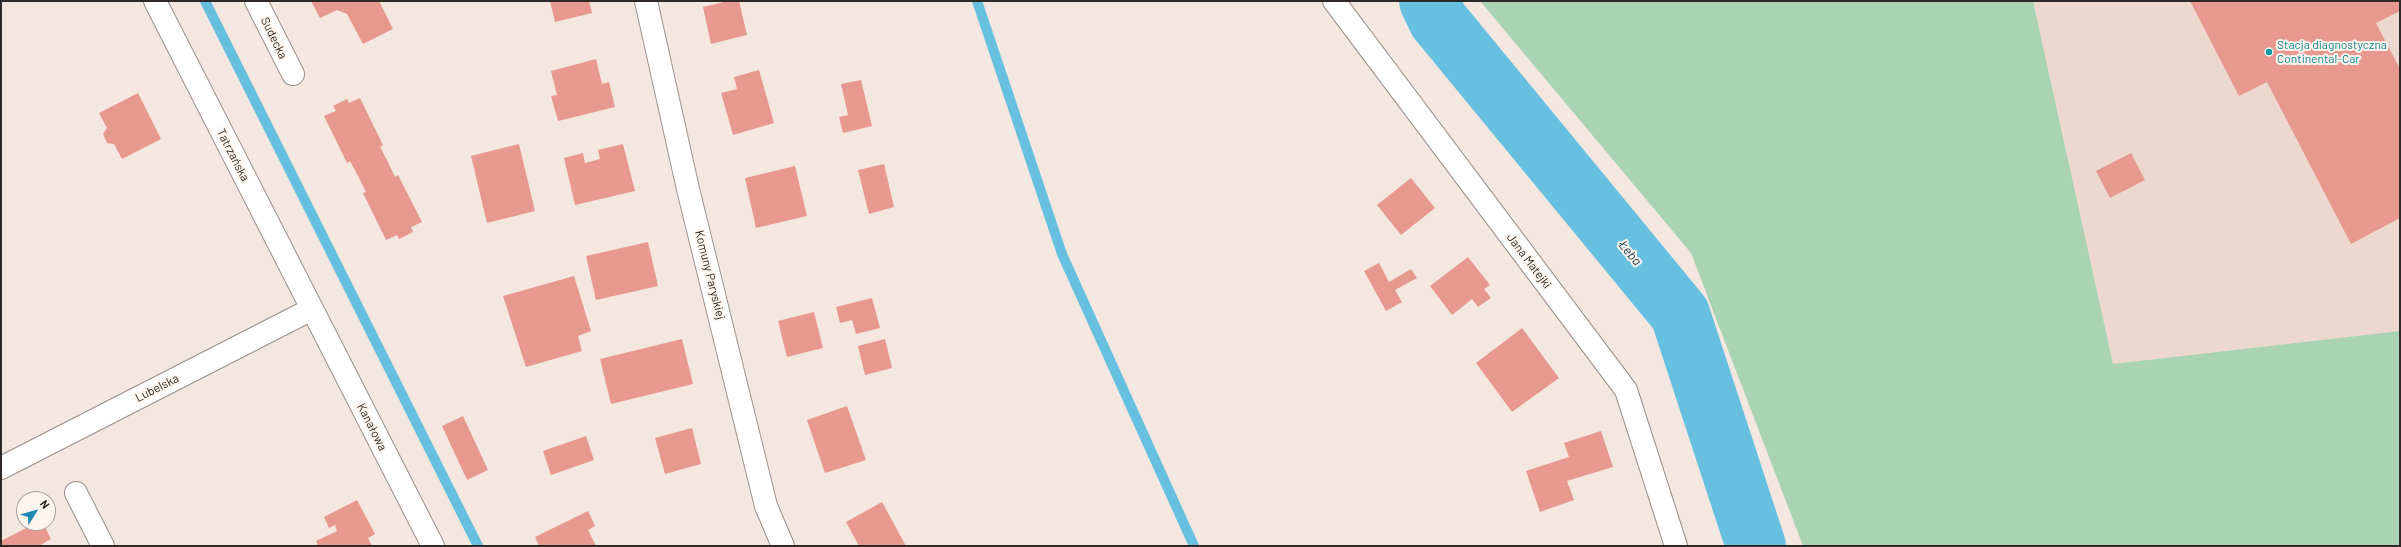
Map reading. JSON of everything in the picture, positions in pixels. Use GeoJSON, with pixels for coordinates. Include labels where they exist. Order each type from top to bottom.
{"type":"FeatureCollection","features":[{"type":"Feature","properties":{"kind":"street","name":"Tatrzańska"},"geometry":{"type":"LineString","coordinates":[[155,1],[312,308]]}},
{"type":"Feature","properties":{"kind":"street","name":"Sudecka"},"geometry":{"type":"LineString","coordinates":[[256,1],[293,74]]}},
{"type":"Feature","properties":{"kind":"street","name":"Komuny Paryskiej"},"geometry":{"type":"LineString","coordinates":[[646,1],[688,189],[766,506],[784,546]]}},
{"type":"Feature","properties":{"kind":"street","name":"Jana Matejki"},"geometry":{"type":"LineString","coordinates":[[1334,1],[1626,390],[1676,546]]}},
{"type":"Feature","properties":{"kind":"street","name":"Lubelska"},"geometry":{"type":"LineString","coordinates":[[1,468],[312,308]]}},
{"type":"Feature","properties":{"kind":"street","name":"Kanałowa"},"geometry":{"type":"LineString","coordinates":[[312,308],[433,546]]}},
{"type":"Feature","properties":{"kind":"street"},"geometry":{"type":"LineString","coordinates":[[76,492],[103,546]]}},
{"type":"Feature","properties":{"kind":"shaded area"},"geometry":{"type":"Polygon","coordinates":[[[2033,1],[2400,1],[2400,331],[2113,365],[2033,1]]]}},
{"type":"Feature","properties":{"kind":"green space"},"geometry":{"type":"Polygon","coordinates":[[[1480,1],[2033,1],[2113,364],[2400,331],[2400,546],[1803,546],[1691,253],[1480,1]]]}},
{"type":"Feature","properties":{"kind":"building"},"geometry":{"type":"Polygon","coordinates":[[[311,1],[379,1],[393,29],[363,44],[347,14],[337,10],[320,18],[311,1]]]}},
{"type":"Feature","properties":{"kind":"building"},"geometry":{"type":"Polygon","coordinates":[[[550,1],[589,1],[592,13],[555,22],[550,1]]]}},
{"type":"Feature","properties":{"kind":"building"},"geometry":{"type":"Polygon","coordinates":[[[728,1],[739,1],[747,35],[711,44],[703,7],[728,1]]]}},
{"type":"Feature","properties":{"kind":"building"},"geometry":{"type":"Polygon","coordinates":[[[2190,1],[2400,1],[2400,11],[2376,23],[2400,69],[2400,218],[2351,244],[2267,82],[2239,96],[2190,1]]]}},
{"type":"Feature","properties":{"kind":"building"},"geometry":{"type":"Polygon","coordinates":[[[596,59],[602,84],[609,82],[615,107],[558,121],[551,96],[557,95],[551,71],[596,59]]]}},
{"type":"Feature","properties":{"kind":"building"},"geometry":{"type":"Polygon","coordinates":[[[759,70],[774,123],[733,135],[721,93],[737,89],[734,77],[759,70]]]}},
{"type":"Feature","properties":{"kind":"building"},"geometry":{"type":"Polygon","coordinates":[[[861,80],[872,126],[843,133],[839,117],[848,115],[841,84],[861,80]]]}},
{"type":"Feature","properties":{"kind":"building"},"geometry":{"type":"Polygon","coordinates":[[[138,93],[161,139],[122,159],[114,144],[107,143],[103,134],[107,128],[99,113],[138,93]]]}},
{"type":"Feature","properties":{"kind":"building"},"geometry":{"type":"Polygon","coordinates":[[[360,98],[383,145],[380,147],[395,177],[398,175],[422,222],[411,227],[413,232],[399,239],[397,235],[386,240],[363,193],[366,192],[358,176],[350,161],[347,163],[324,116],[336,111],[333,106],[347,99],[349,103],[360,98]]]}},
{"type":"Feature","properties":{"kind":"building"},"geometry":{"type":"Polygon","coordinates":[[[519,144],[535,211],[487,223],[471,156],[519,144]]]}},
{"type":"Feature","properties":{"kind":"building"},"geometry":{"type":"Polygon","coordinates":[[[623,144],[635,191],[575,205],[564,158],[583,153],[585,163],[600,159],[598,150],[623,144]]]}},
{"type":"Feature","properties":{"kind":"building"},"geometry":{"type":"Polygon","coordinates":[[[2131,153],[2145,180],[2110,198],[2096,171],[2131,153]]]}},
{"type":"Feature","properties":{"kind":"building"},"geometry":{"type":"Polygon","coordinates":[[[884,164],[894,207],[869,214],[858,170],[884,164]]]}},
{"type":"Feature","properties":{"kind":"building"},"geometry":{"type":"Polygon","coordinates":[[[795,166],[807,216],[756,228],[745,178],[795,166]]]}},
{"type":"Feature","properties":{"kind":"building"},"geometry":{"type":"Polygon","coordinates":[[[1411,178],[1435,208],[1401,235],[1377,205],[1411,178]]]}},
{"type":"Feature","properties":{"kind":"building"},"geometry":{"type":"Polygon","coordinates":[[[648,242],[658,286],[596,300],[586,256],[648,242]]]}},
{"type":"Feature","properties":{"kind":"building"},"geometry":{"type":"Polygon","coordinates":[[[1468,257],[1490,285],[1484,289],[1491,298],[1478,307],[1472,299],[1452,315],[1430,286],[1468,257]]]}},
{"type":"Feature","properties":{"kind":"building"},"geometry":{"type":"Polygon","coordinates":[[[1379,263],[1389,282],[1411,269],[1417,278],[1395,290],[1402,302],[1386,311],[1364,271],[1379,263]]]}},
{"type":"Feature","properties":{"kind":"building"},"geometry":{"type":"Polygon","coordinates":[[[574,276],[591,331],[578,336],[582,351],[526,367],[503,296],[574,276]]]}},
{"type":"Feature","properties":{"kind":"building"},"geometry":{"type":"Polygon","coordinates":[[[872,298],[880,328],[856,334],[852,320],[840,323],[836,307],[872,298]]]}},
{"type":"Feature","properties":{"kind":"building"},"geometry":{"type":"Polygon","coordinates":[[[814,312],[823,348],[787,357],[778,321],[814,312]]]}},
{"type":"Feature","properties":{"kind":"building"},"geometry":{"type":"Polygon","coordinates":[[[1522,328],[1559,378],[1512,412],[1476,363],[1522,328]]]}},
{"type":"Feature","properties":{"kind":"building"},"geometry":{"type":"Polygon","coordinates":[[[682,339],[693,384],[611,404],[600,359],[682,339]]]}},
{"type":"Feature","properties":{"kind":"building"},"geometry":{"type":"Polygon","coordinates":[[[885,339],[892,368],[865,375],[858,346],[885,339]]]}},
{"type":"Feature","properties":{"kind":"building"},"geometry":{"type":"Polygon","coordinates":[[[847,406],[866,460],[825,473],[807,420],[847,406]]]}},
{"type":"Feature","properties":{"kind":"building"},"geometry":{"type":"Polygon","coordinates":[[[463,416],[488,470],[467,480],[442,426],[463,416]]]}},
{"type":"Feature","properties":{"kind":"building"},"geometry":{"type":"Polygon","coordinates":[[[692,428],[701,464],[665,474],[655,438],[692,428]]]}},
{"type":"Feature","properties":{"kind":"building"},"geometry":{"type":"Polygon","coordinates":[[[1601,431],[1613,467],[1567,481],[1574,500],[1540,512],[1526,471],[1569,457],[1564,443],[1601,431]]]}},
{"type":"Feature","properties":{"kind":"building"},"geometry":{"type":"Polygon","coordinates":[[[586,436],[594,460],[551,475],[543,451],[586,436]]]}},
{"type":"Feature","properties":{"kind":"building"},"geometry":{"type":"Polygon","coordinates":[[[357,500],[375,534],[368,538],[372,546],[318,546],[316,541],[337,531],[335,525],[329,528],[324,517],[357,500]]]}},
{"type":"Feature","properties":{"kind":"building"},"geometry":{"type":"Polygon","coordinates":[[[882,502],[906,546],[859,546],[846,522],[882,502]]]}},
{"type":"Feature","properties":{"kind":"building"},"geometry":{"type":"Polygon","coordinates":[[[588,511],[595,526],[588,530],[596,546],[539,546],[535,537],[588,511]]]}},
{"type":"Feature","properties":{"kind":"building"},"geometry":{"type":"Polygon","coordinates":[[[20,531],[47,531],[51,539],[39,546],[1,546],[1,541],[20,531]]]}},
{"type":"Feature","properties":{"kind":"waterway"},"geometry":{"type":"LineString","coordinates":[[205,1],[478,546]]}},
{"type":"Feature","properties":{"kind":"waterway"},"geometry":{"type":"LineString","coordinates":[[977,1],[1062,254],[1194,546]]}},
{"type":"Feature","properties":{"kind":"waterway","name":"Łeba"},"geometry":{"type":"LineString","coordinates":[[1429,1],[1438,20],[1680,314],[1756,546]]}},
{"type":"Feature","properties":{"kind":"place","name":"Stacja diagnostyczna Continental-Car"},"geometry":{"type":"Point","coordinates":[2269,52]}}]}
